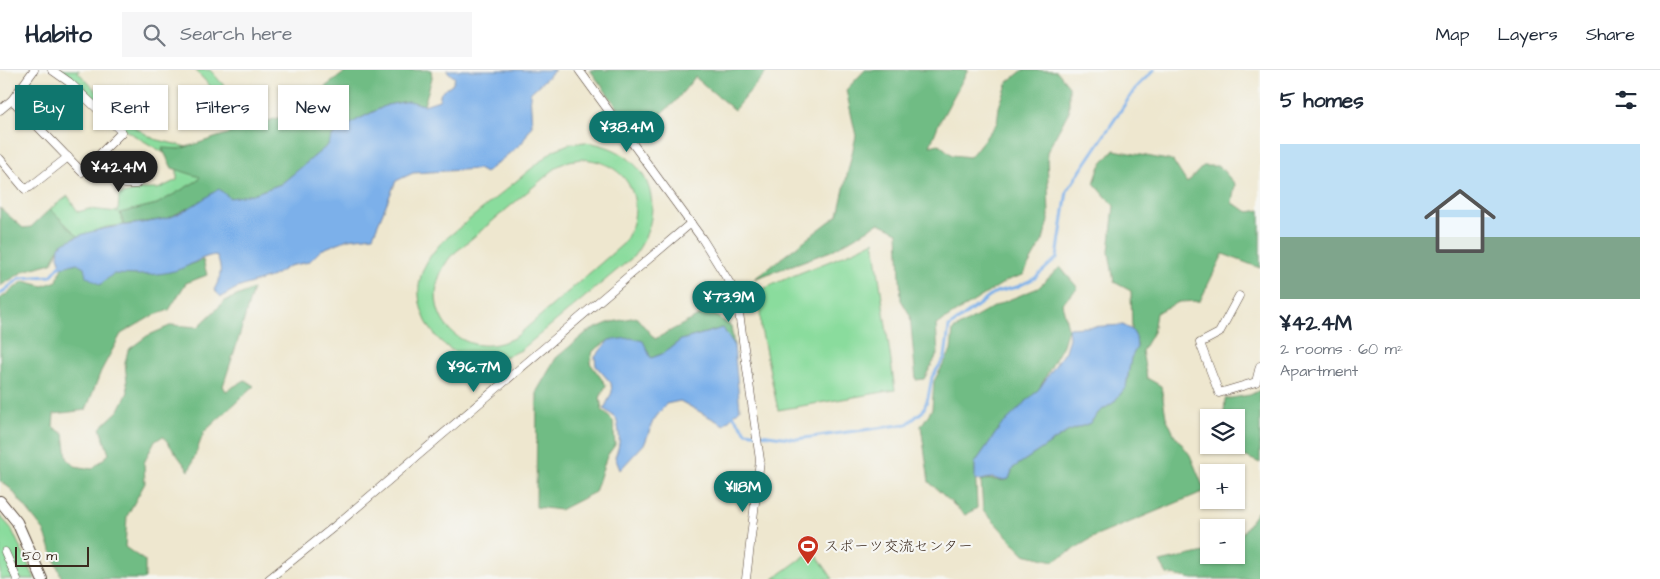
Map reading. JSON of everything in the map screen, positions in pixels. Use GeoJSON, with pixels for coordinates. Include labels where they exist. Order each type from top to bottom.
{"type":"FeatureCollection","features":[{"type":"Feature","properties":{"kind":"street"},"geometry":{"type":"LineString","coordinates":[[0,110],[12,100],[34,70]]}},
{"type":"Feature","properties":{"kind":"street"},"geometry":{"type":"LineString","coordinates":[[12,100],[82,172],[122,132],[69,82],[52,70]]}},
{"type":"Feature","properties":{"kind":"street"},"geometry":{"type":"LineString","coordinates":[[579,70],[691,222],[734,290],[738,306],[758,446],[759,469],[746,579]]}},
{"type":"Feature","properties":{"kind":"street"},"geometry":{"type":"LineString","coordinates":[[100,155],[125,184],[136,184],[147,174]]}},
{"type":"Feature","properties":{"kind":"street"},"geometry":{"type":"LineString","coordinates":[[0,160],[25,189],[68,157]]}},
{"type":"Feature","properties":{"kind":"street"},"geometry":{"type":"LineString","coordinates":[[269,579],[335,526],[691,222]]}},
{"type":"Feature","properties":{"kind":"street"},"geometry":{"type":"LineString","coordinates":[[1239,296],[1219,333],[1200,343],[1219,393],[1256,382],[1260,366]]}},
{"type":"Feature","properties":{"kind":"street"},"geometry":{"type":"LineString","coordinates":[[0,501],[17,522],[42,579]]}},
{"type":"Feature","properties":{"kind":"street"},"geometry":{"type":"LineString","coordinates":[[5,552],[16,579]]}},
{"type":"Feature","properties":{"kind":"green space"},"geometry":{"type":"Polygon","coordinates":[[[57,70],[79,70],[78,72],[93,88],[93,102],[83,93],[83,85],[74,85],[57,70]]]}},
{"type":"Feature","properties":{"kind":"green space"},"geometry":{"type":"Polygon","coordinates":[[[195,70],[210,70],[223,85],[209,85],[195,70]]]}},
{"type":"Feature","properties":{"kind":"green space"},"geometry":{"type":"Polygon","coordinates":[[[348,70],[431,70],[432,78],[424,105],[408,101],[387,105],[349,125],[349,85],[328,85],[348,70]]]}},
{"type":"Feature","properties":{"kind":"green space"},"geometry":{"type":"Polygon","coordinates":[[[590,70],[768,70],[734,110],[695,77],[674,103],[637,134],[590,70]]]}},
{"type":"Feature","properties":{"kind":"green space"},"geometry":{"type":"Polygon","coordinates":[[[865,70],[968,70],[939,123],[930,146],[939,144],[952,155],[970,157],[997,123],[999,107],[1008,82],[1023,70],[1057,71],[1069,86],[1069,111],[1047,152],[1049,217],[1043,240],[1023,275],[1008,280],[936,325],[938,353],[924,379],[916,380],[910,315],[901,300],[898,232],[879,223],[831,251],[754,279],[838,215],[856,136],[846,90],[865,70]]]}},
{"type":"Feature","properties":{"kind":"green space"},"geometry":{"type":"Polygon","coordinates":[[[278,118],[278,130],[342,130],[333,136],[328,145],[281,184],[253,194],[188,208],[166,219],[124,225],[120,213],[157,204],[197,181],[200,177],[172,168],[162,148],[180,149],[240,130],[268,130],[268,121],[278,118]]]}},
{"type":"Feature","properties":{"kind":"green space"},"geometry":{"type":"Polygon","coordinates":[[[125,130],[139,130],[154,139],[187,147],[162,149],[164,153],[125,130]]]}},
{"type":"Feature","properties":{"kind":"green space"},"geometry":{"type":"Polygon","coordinates":[[[585,142],[607,147],[625,156],[638,168],[647,183],[652,200],[651,219],[645,238],[633,257],[521,350],[499,358],[476,359],[462,355],[449,348],[438,339],[423,315],[419,286],[427,262],[442,242],[554,150],[569,144],[585,142]],[[581,159],[569,161],[558,166],[451,256],[440,275],[436,295],[439,312],[448,327],[461,339],[477,345],[496,344],[517,336],[623,244],[631,229],[635,214],[634,200],[630,187],[623,176],[612,168],[598,162],[581,159]]]}},
{"type":"Feature","properties":{"kind":"green space"},"geometry":{"type":"Polygon","coordinates":[[[1114,150],[1173,161],[1187,183],[1203,166],[1219,166],[1235,184],[1232,203],[1249,212],[1260,210],[1260,268],[1223,254],[1200,301],[1179,302],[1156,313],[1153,332],[1142,351],[1147,378],[1161,386],[1166,417],[1174,434],[1190,455],[1200,479],[1200,493],[1094,537],[1054,561],[1024,554],[983,510],[981,481],[1009,479],[1013,468],[1067,432],[1090,423],[1099,412],[1113,403],[1126,387],[1131,358],[1137,347],[1136,337],[1132,330],[1131,291],[1114,282],[1109,252],[1114,206],[1094,183],[1100,166],[1114,150]]]}},
{"type":"Feature","properties":{"kind":"green space"},"geometry":{"type":"Polygon","coordinates":[[[177,169],[201,177],[157,204],[120,213],[124,225],[107,227],[78,236],[50,209],[68,196],[78,212],[89,209],[118,212],[119,195],[142,189],[158,189],[177,180],[177,169]]]}},
{"type":"Feature","properties":{"kind":"green space"},"geometry":{"type":"Polygon","coordinates":[[[0,208],[23,228],[31,227],[50,209],[78,236],[60,245],[52,263],[26,270],[0,286],[0,208]]]}},
{"type":"Feature","properties":{"kind":"green space"},"geometry":{"type":"Polygon","coordinates":[[[874,241],[895,390],[778,410],[761,329],[759,291],[874,241]]]}},
{"type":"Feature","properties":{"kind":"green space"},"geometry":{"type":"Polygon","coordinates":[[[203,260],[207,275],[186,283],[169,310],[152,316],[121,334],[101,371],[86,410],[54,414],[53,427],[64,434],[67,458],[75,466],[92,469],[109,454],[100,428],[119,410],[128,392],[125,363],[128,350],[147,336],[172,325],[198,327],[225,301],[253,289],[223,386],[226,391],[245,380],[254,386],[204,432],[189,471],[163,436],[154,442],[144,463],[145,483],[127,516],[125,547],[145,561],[145,579],[62,579],[44,531],[11,489],[0,481],[0,299],[24,281],[43,286],[57,281],[62,267],[77,263],[90,268],[116,273],[141,274],[166,271],[203,260]]]}},
{"type":"Feature","properties":{"kind":"green space"},"geometry":{"type":"Polygon","coordinates":[[[1060,267],[1078,288],[1062,303],[1068,328],[1063,345],[1039,389],[1000,427],[975,463],[977,508],[965,515],[929,482],[921,426],[932,409],[934,381],[951,351],[953,330],[1001,303],[1038,288],[1060,267]]]}},
{"type":"Feature","properties":{"kind":"green space"},"geometry":{"type":"Polygon","coordinates":[[[708,311],[731,326],[734,346],[722,328],[681,340],[662,354],[651,358],[609,340],[593,351],[590,363],[606,385],[600,398],[602,410],[613,421],[615,445],[607,456],[595,492],[560,510],[536,507],[537,391],[556,358],[587,332],[608,323],[636,317],[655,339],[708,311]]]}},
{"type":"Feature","properties":{"kind":"green space"},"geometry":{"type":"Polygon","coordinates":[[[1260,390],[1260,463],[1242,455],[1245,454],[1245,409],[1224,409],[1225,399],[1250,395],[1260,390]]]}},
{"type":"Feature","properties":{"kind":"green space"},"geometry":{"type":"Polygon","coordinates":[[[1260,508],[1260,579],[1193,579],[1167,574],[1160,562],[1200,553],[1200,564],[1245,564],[1245,529],[1260,508]]]}},
{"type":"Feature","properties":{"kind":"green space"},"geometry":{"type":"Polygon","coordinates":[[[0,516],[11,528],[35,579],[0,579],[0,516]]]}},
{"type":"Feature","properties":{"kind":"green space","name":"スポーツ交流センター"},"geometry":{"type":"Polygon","coordinates":[[[813,550],[833,579],[773,579],[813,550]]]}},
{"type":"Feature","properties":{"kind":"water"},"geometry":{"type":"Polygon","coordinates":[[[446,70],[555,70],[530,93],[532,125],[522,143],[485,173],[478,169],[413,173],[396,181],[373,236],[348,239],[321,250],[309,262],[289,266],[273,276],[237,288],[221,297],[214,290],[220,272],[220,264],[216,255],[166,273],[148,275],[113,274],[100,285],[86,276],[84,267],[77,263],[62,267],[58,256],[59,246],[71,239],[97,230],[170,217],[184,211],[219,189],[230,198],[253,194],[281,184],[328,145],[332,136],[341,130],[349,130],[349,125],[357,120],[387,105],[408,101],[424,105],[439,100],[441,92],[452,85],[455,78],[446,70]]]}},
{"type":"Feature","properties":{"kind":"water"},"geometry":{"type":"Polygon","coordinates":[[[1123,325],[1132,330],[1136,337],[1137,347],[1131,358],[1126,387],[1113,403],[1099,412],[1090,423],[1067,432],[1013,468],[1009,479],[990,478],[975,481],[975,463],[1000,427],[1039,389],[1065,351],[1069,338],[1068,328],[1123,325]]]}},
{"type":"Feature","properties":{"kind":"water"},"geometry":{"type":"Polygon","coordinates":[[[723,328],[734,346],[740,409],[724,425],[680,401],[666,404],[653,421],[645,443],[620,470],[615,457],[619,438],[616,418],[604,409],[612,392],[611,383],[596,366],[595,357],[609,340],[631,338],[643,341],[651,358],[662,354],[681,340],[723,328]]]}},
{"type":"Feature","properties":{"kind":"waterway"},"geometry":{"type":"LineString","coordinates":[[732,414],[746,432],[797,439],[907,424],[923,411],[928,398],[932,377],[945,357],[949,327],[996,292],[1017,287],[1035,278],[1057,258],[1067,191],[1135,89],[1154,70]]}},
{"type":"Feature","properties":{"kind":"waterway"},"geometry":{"type":"LineString","coordinates":[[0,294],[20,278],[51,276],[61,264],[64,264]]}},
{"type":"Feature","properties":{"kind":"place","name":"スポーツ交流センター"},"geometry":{"type":"Point","coordinates":[808,565]}}]}
